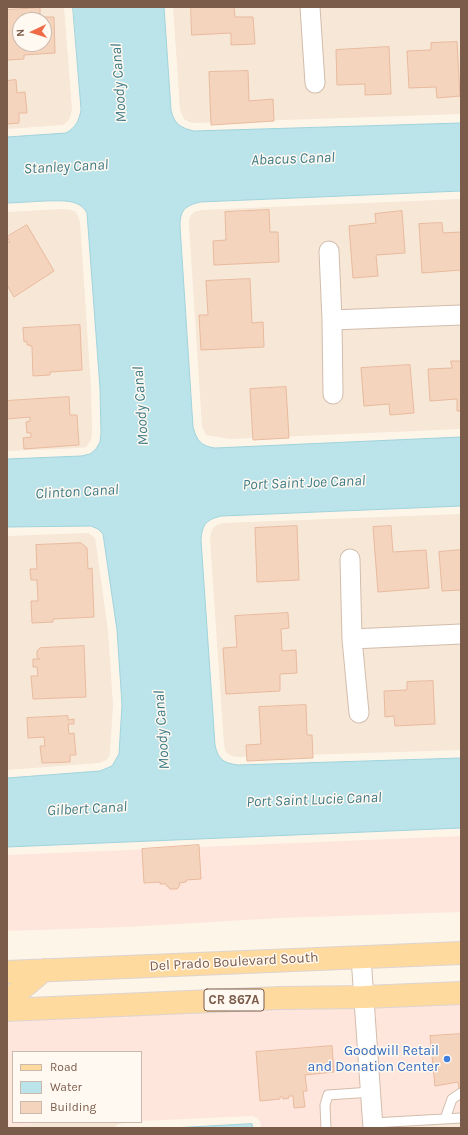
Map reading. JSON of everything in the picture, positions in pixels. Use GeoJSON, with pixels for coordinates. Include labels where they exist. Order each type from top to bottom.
{"type":"FeatureCollection","features":[{"type":"Feature","properties":{"kind":"main road","name":"Del Prado Boulevard South"},"geometry":{"type":"LineString","coordinates":[[7,972],[461,953]]}},
{"type":"Feature","properties":{"kind":"main road"},"geometry":{"type":"LineString","coordinates":[[7,1001],[44,970]]}},
{"type":"Feature","properties":{"kind":"main road","name":"CR 867A"},"geometry":{"type":"LineString","coordinates":[[7,1010],[280,998],[364,997],[461,993]]}},
{"type":"Feature","properties":{"kind":"street"},"geometry":{"type":"LineString","coordinates":[[310,7],[315,83]]}},
{"type":"Feature","properties":{"kind":"street"},"geometry":{"type":"LineString","coordinates":[[328,251],[334,394]]}},
{"type":"Feature","properties":{"kind":"street"},"geometry":{"type":"LineString","coordinates":[[332,320],[461,315]]}},
{"type":"Feature","properties":{"kind":"street"},"geometry":{"type":"LineString","coordinates":[[350,559],[352,639],[359,713]]}},
{"type":"Feature","properties":{"kind":"street"},"geometry":{"type":"LineString","coordinates":[[352,639],[461,634]]}},
{"type":"Feature","properties":{"kind":"street"},"geometry":{"type":"LineString","coordinates":[[361,957],[373,1126]]}},
{"type":"Feature","properties":{"kind":"lane"},"geometry":{"type":"LineString","coordinates":[[326,1128],[325,1105],[328,1095],[371,1092]]}},
{"type":"Feature","properties":{"kind":"lane"},"geometry":{"type":"LineString","coordinates":[[445,1119],[452,1099],[461,1093]]}},
{"type":"Feature","properties":{"kind":"lane"},"geometry":{"type":"LineString","coordinates":[[373,1126],[421,1124],[445,1119],[461,1118]]}},
{"type":"Feature","properties":{"kind":"shaded area"},"geometry":{"type":"Polygon","coordinates":[[[7,7],[64,7],[72,109],[70,118],[63,125],[7,129],[7,7]]]}},
{"type":"Feature","properties":{"kind":"shaded area"},"geometry":{"type":"Polygon","coordinates":[[[173,7],[461,7],[461,114],[189,122],[184,119],[180,109],[173,7]]]}},
{"type":"Feature","properties":{"kind":"shaded area"},"geometry":{"type":"Polygon","coordinates":[[[461,199],[461,429],[230,439],[206,435],[202,426],[189,226],[189,219],[194,212],[201,210],[461,199]]]}},
{"type":"Feature","properties":{"kind":"shaded area"},"geometry":{"type":"Polygon","coordinates":[[[63,209],[76,212],[80,222],[91,388],[91,440],[86,447],[80,448],[7,451],[7,212],[63,209]]]}},
{"type":"Feature","properties":{"kind":"shaded area"},"geometry":{"type":"Polygon","coordinates":[[[461,514],[461,750],[238,757],[228,754],[225,750],[224,744],[210,540],[213,528],[223,523],[461,514]]]}},
{"type":"Feature","properties":{"kind":"shaded area"},"geometry":{"type":"Polygon","coordinates":[[[88,533],[95,538],[108,631],[113,705],[109,757],[99,763],[7,770],[7,536],[88,533]]]}},
{"type":"Feature","properties":{"kind":"shaded area"},"geometry":{"type":"Polygon","coordinates":[[[461,836],[461,912],[280,918],[127,927],[7,931],[7,855],[461,836]]]}},
{"type":"Feature","properties":{"kind":"shaded area"},"geometry":{"type":"Polygon","coordinates":[[[461,1003],[461,1115],[367,1128],[261,1128],[260,1121],[252,1116],[142,1121],[142,1051],[12,1051],[12,1123],[38,1123],[7,1128],[7,1022],[280,1007],[461,1003]]]}},
{"type":"Feature","properties":{"kind":"shaded area"},"geometry":{"type":"Polygon","coordinates":[[[461,1115],[461,1128],[367,1128],[461,1115]]]}},
{"type":"Feature","properties":{"kind":"shaded area"},"geometry":{"type":"Polygon","coordinates":[[[38,1123],[124,1123],[118,1124],[115,1128],[7,1128],[38,1123]]]}},
{"type":"Feature","properties":{"kind":"water"},"geometry":{"type":"Polygon","coordinates":[[[73,7],[164,7],[172,115],[179,125],[189,130],[461,123],[461,191],[200,202],[187,207],[182,212],[180,226],[193,427],[200,442],[206,446],[215,448],[461,437],[461,506],[222,516],[206,523],[201,540],[215,745],[218,754],[222,760],[238,765],[461,758],[461,828],[7,847],[7,778],[100,771],[112,766],[119,754],[122,705],[117,630],[103,534],[98,529],[91,526],[7,527],[7,459],[81,456],[90,454],[96,449],[100,442],[100,388],[87,213],[81,206],[75,203],[62,201],[7,203],[7,137],[66,133],[75,126],[79,117],[81,110],[73,7]]]}},
{"type":"Feature","properties":{"kind":"water"},"geometry":{"type":"Polygon","coordinates":[[[252,1124],[253,1128],[172,1128],[252,1124]]]}},
{"type":"Feature","properties":{"kind":"building"},"geometry":{"type":"Polygon","coordinates":[[[191,7],[234,7],[235,17],[253,17],[255,44],[231,45],[231,33],[192,35],[191,7]]]}},
{"type":"Feature","properties":{"kind":"building"},"geometry":{"type":"Polygon","coordinates":[[[40,8],[40,12],[12,12],[12,52],[52,52],[52,17],[54,17],[55,53],[24,55],[24,59],[7,60],[7,10],[40,8]]]}},
{"type":"Feature","properties":{"kind":"building"},"geometry":{"type":"Polygon","coordinates":[[[457,42],[460,96],[437,98],[436,87],[409,88],[407,51],[431,50],[431,43],[457,42]]]}},
{"type":"Feature","properties":{"kind":"building"},"geometry":{"type":"Polygon","coordinates":[[[389,47],[391,94],[365,95],[365,84],[337,85],[336,50],[389,47]]]}},
{"type":"Feature","properties":{"kind":"building"},"geometry":{"type":"Polygon","coordinates":[[[248,71],[249,101],[273,99],[274,121],[211,125],[209,72],[248,71]]]}},
{"type":"Feature","properties":{"kind":"building"},"geometry":{"type":"Polygon","coordinates":[[[16,80],[17,93],[25,92],[27,113],[19,113],[19,123],[7,124],[7,81],[16,80]]]}},
{"type":"Feature","properties":{"kind":"building"},"geometry":{"type":"Polygon","coordinates":[[[269,210],[270,232],[278,232],[279,262],[214,265],[213,241],[226,240],[225,212],[269,210]]]}},
{"type":"Feature","properties":{"kind":"building"},"geometry":{"type":"Polygon","coordinates":[[[402,211],[405,253],[376,255],[378,276],[353,278],[349,226],[376,223],[375,214],[402,211]]]}},
{"type":"Feature","properties":{"kind":"building"},"geometry":{"type":"Polygon","coordinates":[[[442,223],[443,233],[461,232],[461,270],[422,273],[419,224],[442,223]]]}},
{"type":"Feature","properties":{"kind":"building"},"geometry":{"type":"Polygon","coordinates":[[[27,225],[54,271],[14,297],[7,285],[7,243],[10,242],[7,237],[27,225]]]}},
{"type":"Feature","properties":{"kind":"building"},"geometry":{"type":"Polygon","coordinates":[[[250,279],[252,323],[263,322],[264,347],[201,350],[199,315],[208,315],[206,281],[250,279]]]}},
{"type":"Feature","properties":{"kind":"building"},"geometry":{"type":"Polygon","coordinates":[[[80,325],[82,370],[50,372],[50,375],[33,376],[32,346],[27,345],[27,341],[24,342],[23,328],[80,325]]]}},
{"type":"Feature","properties":{"kind":"building"},"geometry":{"type":"Polygon","coordinates":[[[451,361],[461,361],[461,411],[457,411],[457,399],[430,401],[428,369],[452,368],[451,361]]]}},
{"type":"Feature","properties":{"kind":"building"},"geometry":{"type":"Polygon","coordinates":[[[410,365],[414,413],[390,415],[389,404],[364,406],[361,368],[410,365]]]}},
{"type":"Feature","properties":{"kind":"building"},"geometry":{"type":"Polygon","coordinates":[[[286,387],[289,438],[253,440],[250,389],[286,387]]]}},
{"type":"Feature","properties":{"kind":"building"},"geometry":{"type":"Polygon","coordinates":[[[69,397],[70,415],[77,415],[79,445],[24,449],[23,438],[31,437],[31,433],[27,433],[26,422],[30,421],[30,417],[7,419],[7,401],[69,397]]]}},
{"type":"Feature","properties":{"kind":"building"},"geometry":{"type":"Polygon","coordinates":[[[297,526],[299,580],[257,582],[255,528],[297,526]]]}},
{"type":"Feature","properties":{"kind":"building"},"geometry":{"type":"Polygon","coordinates":[[[391,526],[393,552],[426,550],[429,588],[378,592],[373,527],[391,526]]]}},
{"type":"Feature","properties":{"kind":"building"},"geometry":{"type":"Polygon","coordinates":[[[81,543],[87,548],[88,569],[92,568],[94,617],[53,619],[53,622],[32,623],[31,601],[38,601],[37,580],[31,580],[30,569],[37,569],[36,545],[81,543]]]}},
{"type":"Feature","properties":{"kind":"building"},"geometry":{"type":"Polygon","coordinates":[[[461,550],[461,590],[442,591],[439,552],[461,550]]]}},
{"type":"Feature","properties":{"kind":"building"},"geometry":{"type":"Polygon","coordinates":[[[288,613],[289,628],[281,629],[282,651],[296,650],[297,673],[280,674],[280,691],[226,694],[223,648],[237,647],[235,616],[288,613]]]}},
{"type":"Feature","properties":{"kind":"building"},"geometry":{"type":"Polygon","coordinates":[[[84,646],[86,697],[33,699],[31,676],[38,676],[37,667],[33,667],[33,659],[40,659],[37,657],[37,651],[40,648],[84,646]]]}},
{"type":"Feature","properties":{"kind":"building"},"geometry":{"type":"Polygon","coordinates":[[[433,681],[435,724],[395,726],[394,716],[385,717],[384,691],[407,690],[407,682],[433,681]]]}},
{"type":"Feature","properties":{"kind":"building"},"geometry":{"type":"Polygon","coordinates":[[[306,705],[307,735],[312,735],[313,758],[247,761],[246,745],[261,744],[259,707],[306,705]]]}},
{"type":"Feature","properties":{"kind":"building"},"geometry":{"type":"Polygon","coordinates":[[[68,716],[68,720],[74,719],[74,724],[68,724],[69,734],[74,733],[76,755],[70,755],[70,762],[42,763],[40,746],[45,746],[44,737],[28,738],[27,718],[68,716]]]}},
{"type":"Feature","properties":{"kind":"building"},"geometry":{"type":"Polygon","coordinates":[[[199,845],[201,879],[186,880],[186,882],[179,883],[180,885],[177,889],[170,889],[166,884],[160,884],[160,882],[144,883],[142,849],[199,845]]]}},
{"type":"Feature","properties":{"kind":"building","name":"Goodwill Retail and Donation Center"},"geometry":{"type":"Polygon","coordinates":[[[461,1034],[461,1104],[458,1082],[435,1086],[430,1036],[461,1034]]]}},
{"type":"Feature","properties":{"kind":"building"},"geometry":{"type":"Polygon","coordinates":[[[332,1046],[334,1072],[305,1075],[307,1091],[303,1091],[305,1107],[294,1108],[293,1096],[283,1099],[283,1097],[280,1097],[280,1099],[260,1101],[256,1052],[332,1046]]]}},
{"type":"Feature","properties":{"kind":"place","name":"Goodwill Retail and Donation Center"},"geometry":{"type":"Point","coordinates":[447,1059]}},
{"type":"Feature","properties":{"kind":"water label","name":"Moody Canal"},"geometry":{"type":"Point","coordinates":[119,83]}},
{"type":"Feature","properties":{"kind":"water label","name":"Abacus Canal"},"geometry":{"type":"Point","coordinates":[293,159]}},
{"type":"Feature","properties":{"kind":"water label","name":"Stanley Canal"},"geometry":{"type":"Point","coordinates":[66,167]}},
{"type":"Feature","properties":{"kind":"water label","name":"Moody Canal"},"geometry":{"type":"Point","coordinates":[141,406]}},
{"type":"Feature","properties":{"kind":"water label","name":"Port Saint Joe Canal"},"geometry":{"type":"Point","coordinates":[304,483]}},
{"type":"Feature","properties":{"kind":"water label","name":"Clinton Canal"},"geometry":{"type":"Point","coordinates":[77,492]}},
{"type":"Feature","properties":{"kind":"water label","name":"Moody Canal"},"geometry":{"type":"Point","coordinates":[162,730]}},
{"type":"Feature","properties":{"kind":"water label","name":"Port Saint Lucie Canal"},"geometry":{"type":"Point","coordinates":[314,800]}},
{"type":"Feature","properties":{"kind":"water label","name":"Gilbert Canal"},"geometry":{"type":"Point","coordinates":[87,809]}}]}
